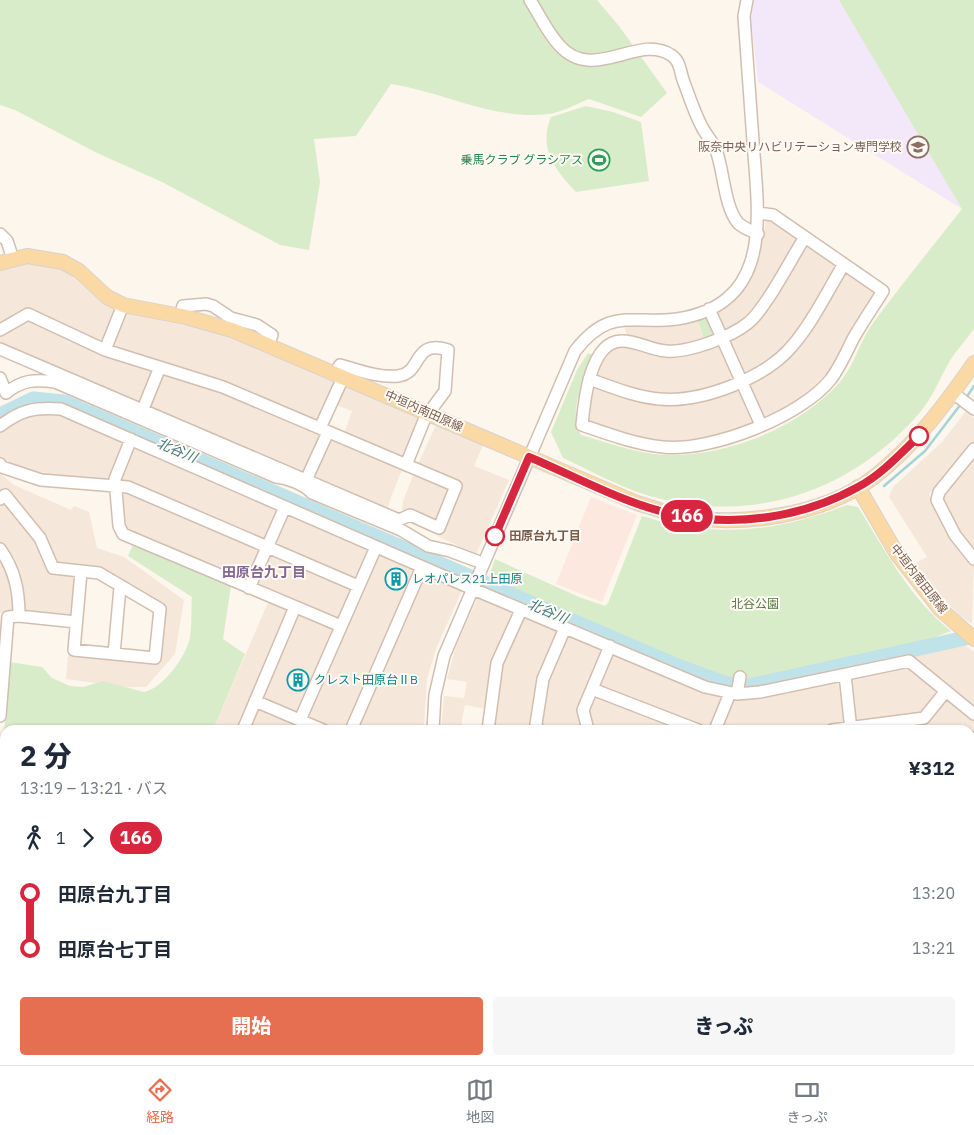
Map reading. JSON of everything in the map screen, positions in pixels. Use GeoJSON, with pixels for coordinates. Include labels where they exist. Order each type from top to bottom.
{"type":"FeatureCollection","features":[{"type":"Feature","properties":{"kind":"main road","name":"中垣内南田原線"},"geometry":{"type":"LineString","coordinates":[[7,261],[27,256],[63,262],[79,271],[107,297],[123,305],[217,324],[637,503],[677,515],[722,520],[755,519],[788,514],[822,503],[858,487],[890,464],[919,436],[974,363]]}},
{"type":"Feature","properties":{"kind":"main road","name":"中垣内南田原線"},"geometry":{"type":"LineString","coordinates":[[858,487],[897,554],[940,609],[974,639]]}},
{"type":"Feature","properties":{"kind":"street"},"geometry":{"type":"LineString","coordinates":[[530,0],[559,45],[572,55],[590,61],[644,50],[660,50],[670,54],[679,61],[682,78],[701,126],[715,149],[732,213],[739,224],[758,234]]}},
{"type":"Feature","properties":{"kind":"street"},"geometry":{"type":"LineString","coordinates":[[433,725],[439,671],[474,587],[479,565],[575,351],[586,337],[602,326],[621,319],[677,318],[709,309],[724,300],[747,273],[758,234],[758,213],[744,16],[746,0]]}},
{"type":"Feature","properties":{"kind":"street"},"geometry":{"type":"LineString","coordinates":[[758,213],[772,215],[805,237],[883,291],[830,380],[810,399],[795,409],[762,425],[705,445],[664,447],[634,442],[582,425],[589,379],[595,362],[612,343],[622,340],[668,352],[684,350],[722,337],[748,323],[756,315],[805,237]]}},
{"type":"Feature","properties":{"kind":"street"},"geometry":{"type":"LineString","coordinates":[[0,234],[7,241],[7,261]]}},
{"type":"Feature","properties":{"kind":"street"},"geometry":{"type":"LineString","coordinates":[[589,379],[645,398],[661,400],[695,397],[742,382],[770,367],[795,343],[844,264]]}},
{"type":"Feature","properties":{"kind":"street"},"geometry":{"type":"LineString","coordinates":[[105,350],[123,305]]}},
{"type":"Feature","properties":{"kind":"street"},"geometry":{"type":"LineString","coordinates":[[709,309],[762,425]]}},
{"type":"Feature","properties":{"kind":"street"},"geometry":{"type":"LineString","coordinates":[[0,330],[28,314],[105,350],[223,387],[456,486],[439,528],[410,515],[399,520],[0,349]]}},
{"type":"Feature","properties":{"kind":"street"},"geometry":{"type":"LineString","coordinates":[[306,480],[324,430],[340,365],[381,376],[399,376],[407,372],[428,347],[435,346],[448,350],[445,391],[440,400],[428,413],[406,465]]}},
{"type":"Feature","properties":{"kind":"street"},"geometry":{"type":"LineString","coordinates":[[143,409],[160,367]]}},
{"type":"Feature","properties":{"kind":"street"},"geometry":{"type":"LineString","coordinates":[[377,391],[381,376]]}},
{"type":"Feature","properties":{"kind":"street"},"geometry":{"type":"LineString","coordinates":[[0,378],[6,393],[18,384],[29,380],[55,382],[276,477],[284,478],[309,489],[312,493],[401,530],[428,546],[450,551],[479,565]]}},
{"type":"Feature","properties":{"kind":"street"},"geometry":{"type":"LineString","coordinates":[[953,393],[974,409]]}},
{"type":"Feature","properties":{"kind":"street"},"geometry":{"type":"LineString","coordinates":[[0,426],[16,414],[40,408],[61,409],[422,567],[474,587],[521,610],[705,687],[735,692],[760,692],[909,660],[974,714]]}},
{"type":"Feature","properties":{"kind":"street"},"geometry":{"type":"LineString","coordinates":[[131,440],[114,485],[119,526],[124,534],[340,626]]}},
{"type":"Feature","properties":{"kind":"street"},"geometry":{"type":"LineString","coordinates":[[974,449],[939,492],[937,500],[955,535],[974,559]]}},
{"type":"Feature","properties":{"kind":"street"},"geometry":{"type":"LineString","coordinates":[[0,464],[2,467],[41,480],[128,487],[358,586]]}},
{"type":"Feature","properties":{"kind":"street"},"geometry":{"type":"LineString","coordinates":[[0,500],[5,495],[40,538],[53,568],[99,573],[160,609],[156,658],[74,650],[80,572]]}},
{"type":"Feature","properties":{"kind":"street"},"geometry":{"type":"LineString","coordinates":[[250,588],[285,507]]}},
{"type":"Feature","properties":{"kind":"street"},"geometry":{"type":"LineString","coordinates":[[300,720],[376,547]]}},
{"type":"Feature","properties":{"kind":"street"},"geometry":{"type":"LineString","coordinates":[[0,549],[16,581],[19,594],[20,616]]}},
{"type":"Feature","properties":{"kind":"street"},"geometry":{"type":"LineString","coordinates":[[353,725],[422,567]]}},
{"type":"Feature","properties":{"kind":"street"},"geometry":{"type":"LineString","coordinates":[[114,654],[120,587]]}},
{"type":"Feature","properties":{"kind":"street"},"geometry":{"type":"LineString","coordinates":[[245,725],[295,607]]}},
{"type":"Feature","properties":{"kind":"street"},"geometry":{"type":"LineString","coordinates":[[489,725],[497,663],[521,610]]}},
{"type":"Feature","properties":{"kind":"street"},"geometry":{"type":"LineString","coordinates":[[0,716],[8,617],[20,616],[76,622]]}},
{"type":"Feature","properties":{"kind":"street"},"geometry":{"type":"LineString","coordinates":[[536,725],[543,679],[565,628]]}},
{"type":"Feature","properties":{"kind":"street"},"geometry":{"type":"LineString","coordinates":[[587,725],[583,710],[610,646]]}},
{"type":"Feature","properties":{"kind":"street"},"geometry":{"type":"LineString","coordinates":[[845,675],[851,725]]}},
{"type":"Feature","properties":{"kind":"street"},"geometry":{"type":"LineString","coordinates":[[718,725],[735,692],[740,677]]}},
{"type":"Feature","properties":{"kind":"street"},"geometry":{"type":"LineString","coordinates":[[592,689],[685,725]]}},
{"type":"Feature","properties":{"kind":"street"},"geometry":{"type":"LineString","coordinates":[[878,725],[924,718],[946,692]]}},
{"type":"Feature","properties":{"kind":"street"},"geometry":{"type":"LineString","coordinates":[[255,701],[312,725]]}},
{"type":"Feature","properties":{"kind":"shaded area","name":"阪奈中央リハビリテーション専門学校"},"geometry":{"type":"Polygon","coordinates":[[[754,0],[974,0],[970,214],[758,82],[751,18],[754,0]]]}},
{"type":"Feature","properties":{"kind":"shaded area"},"geometry":{"type":"Polygon","coordinates":[[[766,220],[774,220],[798,236],[799,240],[753,312],[743,321],[724,330],[714,314],[745,285],[754,271],[760,256],[766,220]]]}},
{"type":"Feature","properties":{"kind":"shaded area"},"geometry":{"type":"Polygon","coordinates":[[[805,244],[809,244],[838,264],[838,267],[788,344],[764,365],[742,373],[728,341],[805,244]]]}},
{"type":"Feature","properties":{"kind":"shaded area"},"geometry":{"type":"Polygon","coordinates":[[[29,263],[55,266],[65,270],[102,303],[117,309],[105,341],[100,343],[25,308],[0,323],[0,271],[8,267],[29,263]]]}},
{"type":"Feature","properties":{"kind":"shaded area"},"geometry":{"type":"Polygon","coordinates":[[[848,271],[876,291],[876,294],[835,365],[803,398],[765,418],[761,416],[747,385],[770,370],[845,272],[848,271]]]}},
{"type":"Feature","properties":{"kind":"shaded area"},"geometry":{"type":"Polygon","coordinates":[[[124,312],[190,324],[229,336],[337,381],[321,421],[316,423],[113,348],[111,344],[124,312]]]}},
{"type":"Feature","properties":{"kind":"shaded area"},"geometry":{"type":"Polygon","coordinates":[[[24,318],[152,368],[154,373],[142,401],[138,403],[0,347],[0,332],[24,318]]]}},
{"type":"Feature","properties":{"kind":"shaded area"},"geometry":{"type":"Polygon","coordinates":[[[698,321],[704,339],[689,344],[667,347],[628,338],[624,327],[634,325],[667,326],[698,321]]]}},
{"type":"Feature","properties":{"kind":"shaded area"},"geometry":{"type":"Polygon","coordinates":[[[623,345],[653,354],[665,355],[720,345],[735,376],[733,380],[679,395],[640,392],[596,377],[596,367],[605,353],[623,345]]]}},
{"type":"Feature","properties":{"kind":"shaded area"},"geometry":{"type":"Polygon","coordinates":[[[161,374],[222,389],[322,435],[306,473],[302,474],[150,409],[148,404],[161,374]]]}},
{"type":"Feature","properties":{"kind":"shaded area"},"geometry":{"type":"Polygon","coordinates":[[[342,384],[422,419],[406,456],[401,458],[344,433],[352,411],[333,404],[342,384]]]}},
{"type":"Feature","properties":{"kind":"shaded area"},"geometry":{"type":"Polygon","coordinates":[[[594,385],[634,398],[740,388],[755,420],[754,424],[708,440],[659,443],[633,438],[588,422],[591,387],[594,385]]]}},
{"type":"Feature","properties":{"kind":"shaded area"},"geometry":{"type":"Polygon","coordinates":[[[966,411],[974,418],[974,442],[929,494],[946,527],[974,564],[972,624],[959,615],[931,586],[917,567],[916,563],[927,557],[889,497],[893,487],[942,442],[966,411]]]}},
{"type":"Feature","properties":{"kind":"shaded area"},"geometry":{"type":"Polygon","coordinates":[[[59,412],[126,441],[112,477],[108,480],[41,476],[0,459],[0,430],[21,416],[59,412]]]}},
{"type":"Feature","properties":{"kind":"shaded area"},"geometry":{"type":"Polygon","coordinates":[[[436,425],[483,445],[474,466],[509,480],[475,557],[455,549],[457,545],[437,536],[460,484],[417,466],[436,425]]]}},
{"type":"Feature","properties":{"kind":"shaded area"},"geometry":{"type":"Polygon","coordinates":[[[329,438],[403,467],[388,510],[314,479],[313,475],[329,438]]]}},
{"type":"Feature","properties":{"kind":"shaded area"},"geometry":{"type":"Polygon","coordinates":[[[131,445],[278,510],[267,538],[262,540],[125,481],[120,481],[131,445]]]}},
{"type":"Feature","properties":{"kind":"shaded area"},"geometry":{"type":"Polygon","coordinates":[[[974,456],[974,552],[962,539],[939,499],[974,456]]]}},
{"type":"Feature","properties":{"kind":"shaded area"},"geometry":{"type":"Polygon","coordinates":[[[0,473],[14,485],[71,510],[74,506],[89,512],[97,548],[124,557],[184,600],[175,654],[146,687],[126,687],[66,679],[68,655],[159,662],[163,607],[99,568],[58,565],[0,494],[0,473]]]}},
{"type":"Feature","properties":{"kind":"shaded area"},"geometry":{"type":"Polygon","coordinates":[[[414,473],[448,487],[450,492],[437,521],[433,522],[402,510],[403,501],[414,473]]]}},
{"type":"Feature","properties":{"kind":"shaded area"},"geometry":{"type":"Polygon","coordinates":[[[121,488],[258,546],[261,553],[249,579],[243,581],[126,531],[123,527],[121,488]]]}},
{"type":"Feature","properties":{"kind":"shaded area"},"geometry":{"type":"Polygon","coordinates":[[[591,497],[637,515],[602,602],[556,584],[591,497]]]}},
{"type":"Feature","properties":{"kind":"shaded area"},"geometry":{"type":"Polygon","coordinates":[[[0,502],[7,503],[38,544],[44,558],[76,578],[73,614],[68,617],[27,613],[23,610],[0,544],[0,502]]]}},
{"type":"Feature","properties":{"kind":"shaded area"},"geometry":{"type":"Polygon","coordinates":[[[290,512],[367,547],[369,552],[358,577],[353,579],[277,547],[274,541],[285,514],[290,512]]]}},
{"type":"Feature","properties":{"kind":"shaded area"},"geometry":{"type":"Polygon","coordinates":[[[273,552],[350,586],[352,590],[340,619],[334,620],[258,587],[256,583],[268,554],[273,552]]]}},
{"type":"Feature","properties":{"kind":"shaded area"},"geometry":{"type":"Polygon","coordinates":[[[381,552],[413,567],[415,572],[349,725],[319,725],[308,720],[306,716],[376,555],[381,552]]]}},
{"type":"Feature","properties":{"kind":"shaded area"},"geometry":{"type":"Polygon","coordinates":[[[0,557],[11,578],[16,610],[12,613],[0,613],[0,557]]]}},
{"type":"Feature","properties":{"kind":"shaded area"},"geometry":{"type":"Polygon","coordinates":[[[427,573],[463,588],[436,649],[427,679],[424,725],[358,725],[421,574],[427,573]]]}},
{"type":"Feature","properties":{"kind":"shaded area"},"geometry":{"type":"Polygon","coordinates":[[[478,597],[513,611],[514,616],[486,709],[465,705],[462,725],[441,725],[444,696],[464,698],[467,682],[447,679],[456,646],[478,597]]]}},
{"type":"Feature","properties":{"kind":"shaded area"},"geometry":{"type":"Polygon","coordinates":[[[269,600],[286,607],[288,612],[240,725],[215,725],[269,600]]]}},
{"type":"Feature","properties":{"kind":"shaded area"},"geometry":{"type":"Polygon","coordinates":[[[299,613],[333,627],[334,632],[299,713],[294,714],[262,700],[295,615],[299,613]]]}},
{"type":"Feature","properties":{"kind":"shaded area"},"geometry":{"type":"Polygon","coordinates":[[[527,617],[556,630],[559,636],[536,725],[493,725],[500,668],[521,619],[527,617]]]}},
{"type":"Feature","properties":{"kind":"shaded area"},"geometry":{"type":"Polygon","coordinates":[[[570,635],[601,646],[604,651],[578,711],[582,725],[540,725],[550,675],[567,636],[570,635]]]}},
{"type":"Feature","properties":{"kind":"shaded area"},"geometry":{"type":"Polygon","coordinates":[[[965,645],[974,652],[974,709],[911,656],[965,645]]]}},
{"type":"Feature","properties":{"kind":"shaded area"},"geometry":{"type":"Polygon","coordinates":[[[611,652],[711,695],[719,694],[723,700],[713,725],[696,725],[599,686],[611,652]]]}},
{"type":"Feature","properties":{"kind":"shaded area"},"geometry":{"type":"Polygon","coordinates":[[[906,664],[939,693],[919,716],[857,723],[853,721],[849,677],[906,664]]]}},
{"type":"Feature","properties":{"kind":"shaded area"},"geometry":{"type":"Polygon","coordinates":[[[833,680],[838,682],[844,722],[842,725],[725,725],[735,696],[833,680]]]}},
{"type":"Feature","properties":{"kind":"shaded area"},"geometry":{"type":"Polygon","coordinates":[[[598,695],[673,725],[592,725],[587,708],[593,697],[598,695]]]}},
{"type":"Feature","properties":{"kind":"shaded area"},"geometry":{"type":"Polygon","coordinates":[[[951,699],[974,718],[974,725],[908,725],[923,723],[943,700],[951,699]]]}},
{"type":"Feature","properties":{"kind":"shaded area"},"geometry":{"type":"Polygon","coordinates":[[[255,708],[259,708],[300,725],[248,725],[255,708]]]}},
{"type":"Feature","properties":{"kind":"green space"},"geometry":{"type":"Polygon","coordinates":[[[0,0],[597,0],[619,26],[667,93],[641,117],[589,99],[554,113],[529,115],[489,110],[391,84],[356,136],[314,139],[320,182],[309,250],[280,245],[162,182],[97,153],[15,110],[0,105],[0,0]]]}},
{"type":"Feature","properties":{"kind":"green space"},"geometry":{"type":"Polygon","coordinates":[[[839,0],[974,0],[974,329],[951,359],[922,410],[888,444],[858,467],[825,485],[791,497],[755,505],[719,507],[681,503],[643,494],[563,458],[551,432],[577,370],[588,353],[593,355],[579,395],[576,416],[577,426],[581,435],[625,448],[647,453],[670,455],[716,450],[762,436],[805,413],[845,376],[873,323],[962,209],[839,0]]]}},
{"type":"Feature","properties":{"kind":"green space","name":"乗馬クラブ グラシアス"},"geometry":{"type":"Polygon","coordinates":[[[586,106],[613,112],[641,122],[649,181],[576,192],[568,184],[555,167],[551,158],[546,139],[547,128],[551,117],[586,106]]]}},
{"type":"Feature","properties":{"kind":"green space"},"geometry":{"type":"Polygon","coordinates":[[[705,317],[708,318],[714,332],[712,336],[704,339],[698,321],[705,317]]]}},
{"type":"Feature","properties":{"kind":"green space","name":"北谷公園"},"geometry":{"type":"Polygon","coordinates":[[[847,505],[858,507],[888,557],[911,589],[936,618],[951,631],[906,648],[763,679],[743,681],[710,676],[488,579],[495,559],[579,597],[605,606],[608,603],[642,516],[695,528],[745,529],[795,521],[847,505]]]}},
{"type":"Feature","properties":{"kind":"green space"},"geometry":{"type":"Polygon","coordinates":[[[134,542],[231,586],[223,639],[245,654],[215,725],[5,725],[9,662],[42,667],[52,678],[70,686],[83,687],[103,681],[144,692],[158,685],[173,671],[188,645],[192,597],[128,556],[134,542]]]}},
{"type":"Feature","properties":{"kind":"waterway"},"geometry":{"type":"LineString","coordinates":[[966,398],[974,386]]}},
{"type":"Feature","properties":{"kind":"waterway","name":"北谷川"},"geometry":{"type":"LineString","coordinates":[[0,415],[33,399],[64,402],[675,665],[727,684],[749,686],[974,636]]}},
{"type":"Feature","properties":{"kind":"waterway"},"geometry":{"type":"LineString","coordinates":[[884,486],[925,451],[961,404]]}},
{"type":"Feature","properties":{"kind":"bus line","name":"166"},"geometry":{"type":"LineString","coordinates":[[495,536],[529,457],[637,503],[677,515],[722,520],[755,519],[788,514],[822,503],[858,487],[890,464],[919,436]]}},
{"type":"Feature","properties":{"kind":"place","name":"阪奈中央リハビリテーション専門学校"},"geometry":{"type":"Point","coordinates":[918,147]}},
{"type":"Feature","properties":{"kind":"place","name":"乗馬クラブ グラシアス"},"geometry":{"type":"Point","coordinates":[599,160]}},
{"type":"Feature","properties":{"kind":"place","name":"田原台九丁目"},"geometry":{"type":"Point","coordinates":[495,536]}},
{"type":"Feature","properties":{"kind":"place","name":"レオパレス21上田原"},"geometry":{"type":"Point","coordinates":[396,579]}},
{"type":"Feature","properties":{"kind":"place","name":"クレスト田原台ⅡB"},"geometry":{"type":"Point","coordinates":[298,680]}},
{"type":"Feature","properties":{"kind":"district","name":"田原台九丁目"},"geometry":{"type":"Point","coordinates":[264,572]}}]}
